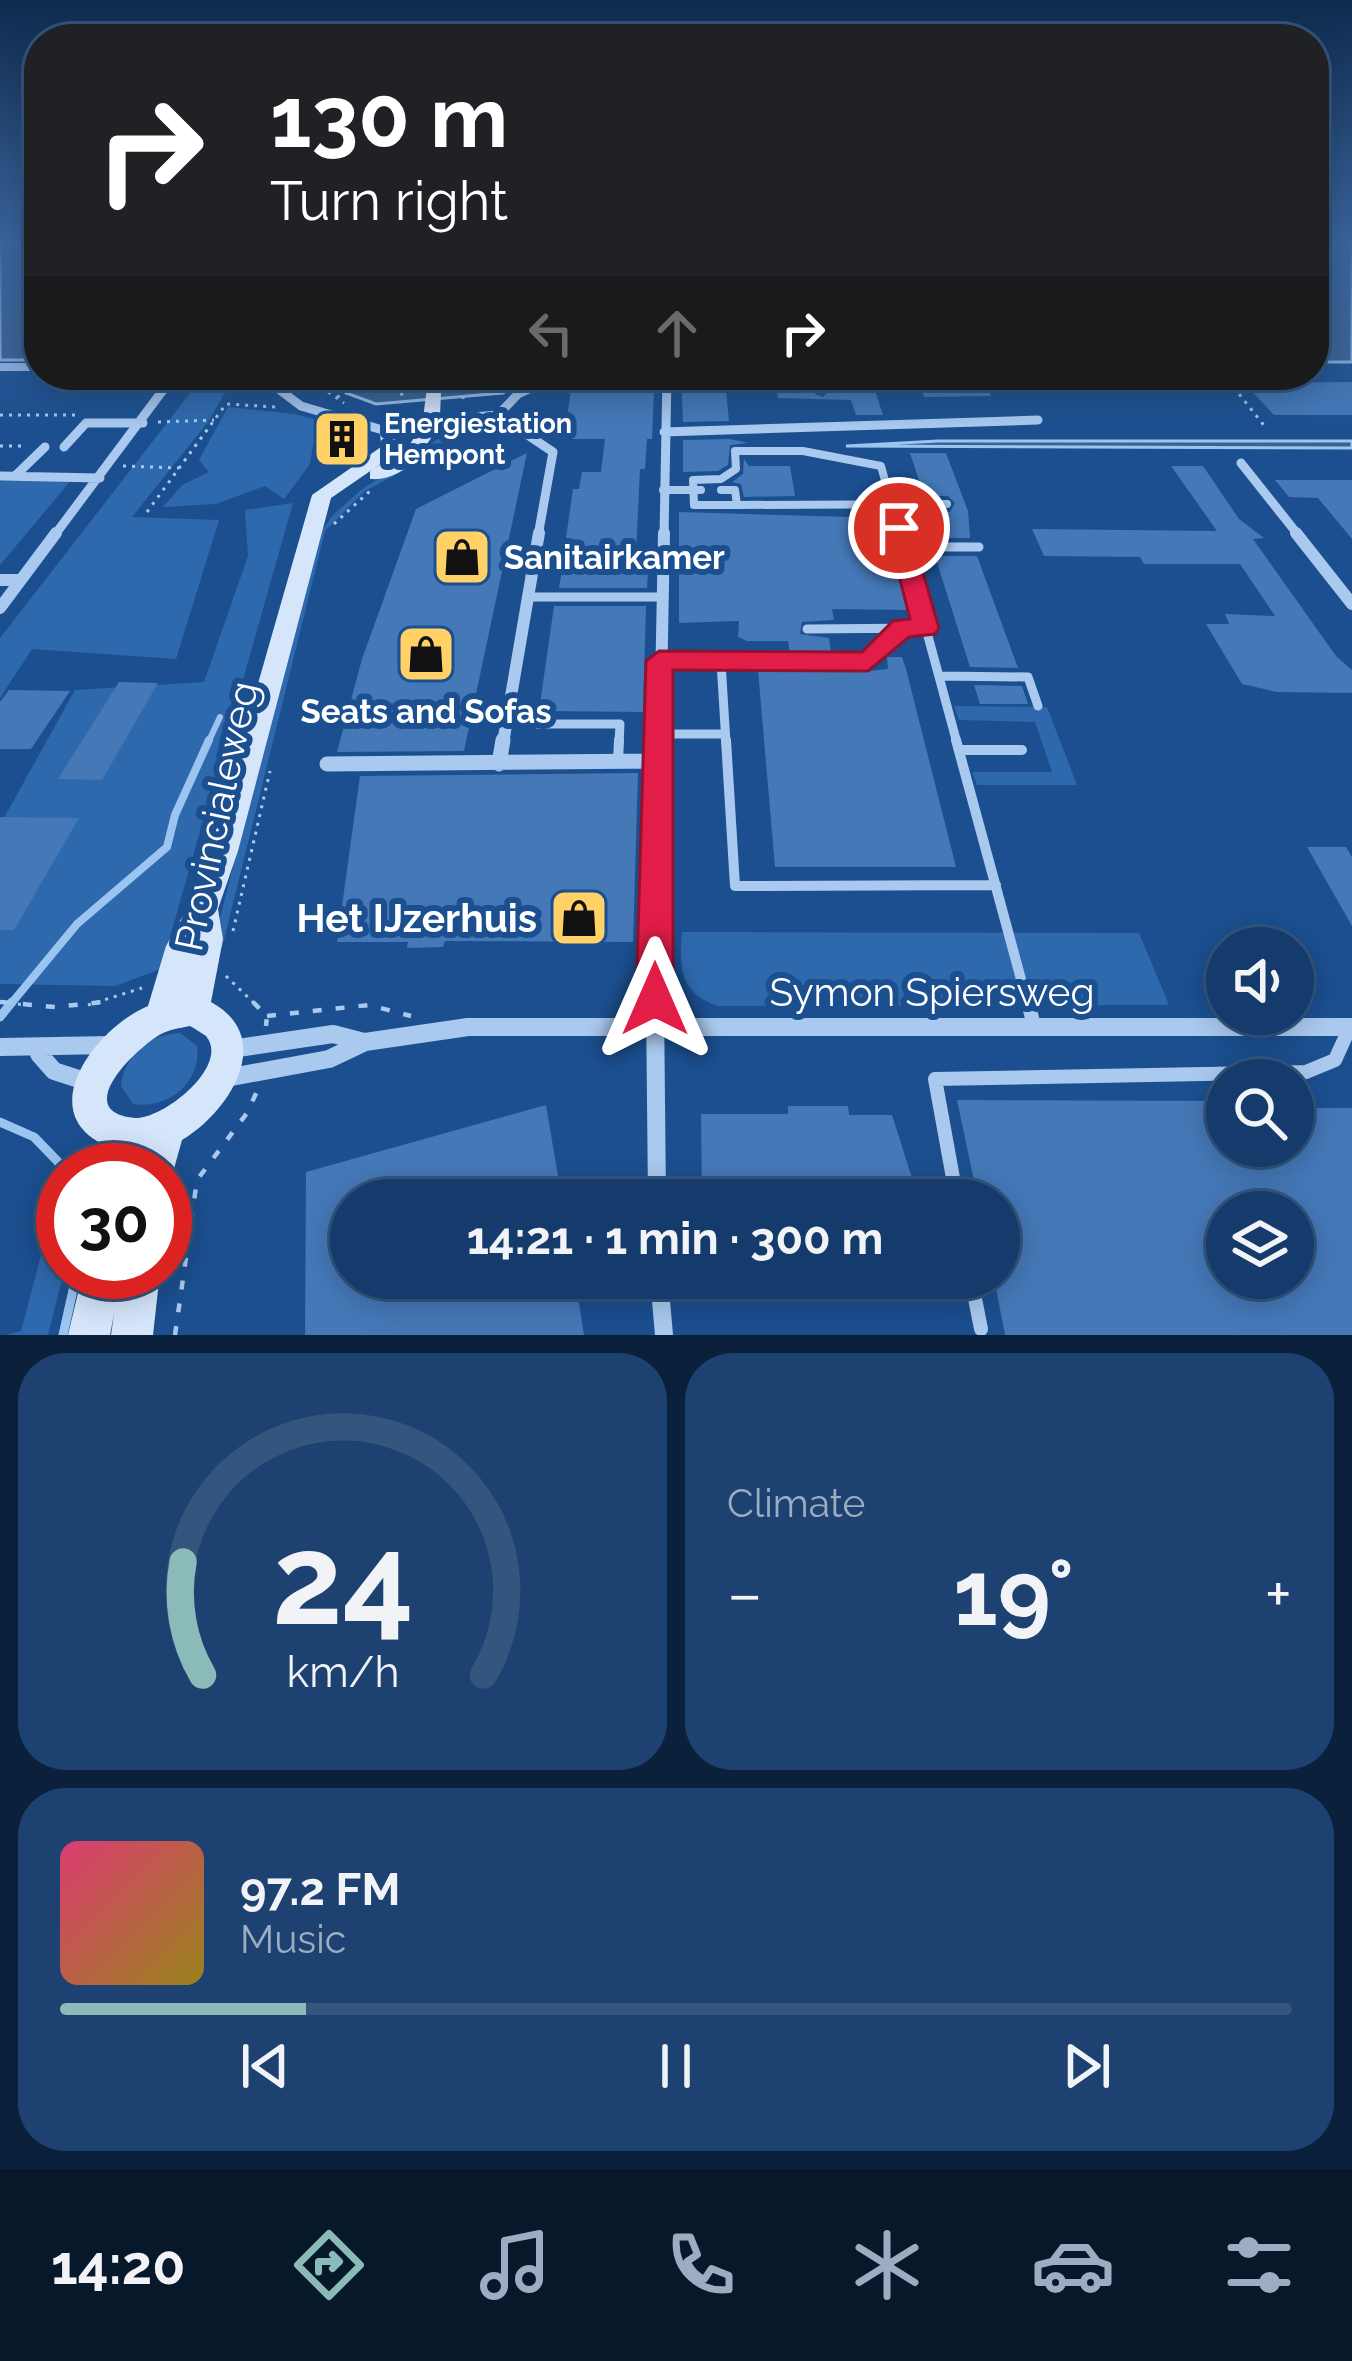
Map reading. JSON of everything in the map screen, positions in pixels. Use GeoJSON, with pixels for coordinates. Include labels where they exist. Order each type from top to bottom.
{"type":"FeatureCollection","features":[{"type":"Feature","properties":{"kind":"main road"},"geometry":{"type":"LineString","coordinates":[[321,528],[340,499],[413,452],[435,420],[433,392]]}},
{"type":"Feature","properties":{"kind":"main road"},"geometry":{"type":"LineString","coordinates":[[386,431],[435,420]]}},
{"type":"Feature","properties":{"kind":"main road","name":"Provincialeweg"},"geometry":{"type":"LineString","coordinates":[[178,1011],[206,972],[182,946],[203,909],[321,528],[322,495],[389,450],[392,440],[386,431]]}},
{"type":"Feature","properties":{"kind":"main road"},"geometry":{"type":"LineString","coordinates":[[135,1143],[103,1125],[96,1113],[94,1084],[114,1046],[178,1011],[218,1022],[223,1064],[197,1109],[142,1143]]}},
{"type":"Feature","properties":{"kind":"main road"},"geometry":{"type":"LineString","coordinates":[[89,1335],[97,1299]]}},
{"type":"Feature","properties":{"kind":"main road"},"geometry":{"type":"LineString","coordinates":[[131,1335],[136,1299]]}},
{"type":"Feature","properties":{"kind":"street"},"geometry":{"type":"LineString","coordinates":[[0,608],[164,390]]}},
{"type":"Feature","properties":{"kind":"street"},"geometry":{"type":"LineString","coordinates":[[279,390],[301,406],[386,431]]}},
{"type":"Feature","properties":{"kind":"street"},"geometry":{"type":"LineString","coordinates":[[435,420],[498,415],[527,390]]}},
{"type":"Feature","properties":{"kind":"street"},"geometry":{"type":"LineString","coordinates":[[658,1179],[654,1024],[666,390]]}},
{"type":"Feature","properties":{"kind":"street"},"geometry":{"type":"LineString","coordinates":[[498,415],[553,452],[499,764]]}},
{"type":"Feature","properties":{"kind":"street"},"geometry":{"type":"LineString","coordinates":[[664,432],[790,432],[900,421],[1038,420]]}},
{"type":"Feature","properties":{"kind":"street"},"geometry":{"type":"LineString","coordinates":[[64,447],[86,423],[143,423]]}},
{"type":"Feature","properties":{"kind":"street"},"geometry":{"type":"LineString","coordinates":[[15,476],[44,447]]}},
{"type":"Feature","properties":{"kind":"street"},"geometry":{"type":"LineString","coordinates":[[1241,463],[1351,601]]}},
{"type":"Feature","properties":{"kind":"street"},"geometry":{"type":"LineString","coordinates":[[0,476],[100,478]]}},
{"type":"Feature","properties":{"kind":"street"},"geometry":{"type":"LineString","coordinates":[[0,580],[21,580]]}},
{"type":"Feature","properties":{"kind":"street"},"geometry":{"type":"LineString","coordinates":[[327,764],[657,761]]}},
{"type":"Feature","properties":{"kind":"street","name":"Symon Spiersweg"},"geometry":{"type":"LineString","coordinates":[[223,1064],[262,1071],[329,1059],[365,1042],[440,1030],[654,1024],[1351,1027]]}},
{"type":"Feature","properties":{"kind":"street","name":"Symon Spiersweg"},"geometry":{"type":"LineString","coordinates":[[223,1064],[265,1043],[333,1034],[365,1042]]}},
{"type":"Feature","properties":{"kind":"street"},"geometry":{"type":"LineString","coordinates":[[0,1047],[38,1054],[69,1046],[114,1046]]}},
{"type":"Feature","properties":{"kind":"street"},"geometry":{"type":"LineString","coordinates":[[38,1054],[54,1071],[94,1084]]}},
{"type":"Feature","properties":{"kind":"street"},"geometry":{"type":"LineString","coordinates":[[661,1299],[664,1335]]}},
{"type":"Feature","properties":{"kind":"lane"},"geometry":{"type":"LineString","coordinates":[[347,447],[365,423]]}},
{"type":"Feature","properties":{"kind":"lane"},"geometry":{"type":"LineString","coordinates":[[663,485],[695,487],[721,479],[736,469],[735,451],[803,451],[880,466],[1034,1026]]}},
{"type":"Feature","properties":{"kind":"lane"},"geometry":{"type":"LineString","coordinates":[[695,487],[694,505],[947,504]]}},
{"type":"Feature","properties":{"kind":"lane"},"geometry":{"type":"LineString","coordinates":[[721,490],[735,490],[736,505]]}},
{"type":"Feature","properties":{"kind":"lane"},"geometry":{"type":"LineString","coordinates":[[904,547],[979,547]]}},
{"type":"Feature","properties":{"kind":"lane"},"geometry":{"type":"LineString","coordinates":[[533,562],[662,563]]}},
{"type":"Feature","properties":{"kind":"lane"},"geometry":{"type":"LineString","coordinates":[[527,597],[661,597]]}},
{"type":"Feature","properties":{"kind":"lane"},"geometry":{"type":"LineString","coordinates":[[659,661],[868,662],[903,628]]}},
{"type":"Feature","properties":{"kind":"lane"},"geometry":{"type":"LineString","coordinates":[[807,629],[926,628]]}},
{"type":"Feature","properties":{"kind":"lane"},"geometry":{"type":"LineString","coordinates":[[721,662],[735,886],[996,885]]}},
{"type":"Feature","properties":{"kind":"lane"},"geometry":{"type":"LineString","coordinates":[[939,676],[1028,677],[1038,706]]}},
{"type":"Feature","properties":{"kind":"lane"},"geometry":{"type":"LineString","coordinates":[[537,724],[620,724],[618,762]]}},
{"type":"Feature","properties":{"kind":"lane"},"geometry":{"type":"LineString","coordinates":[[658,734],[725,734]]}},
{"type":"Feature","properties":{"kind":"lane"},"geometry":{"type":"LineString","coordinates":[[959,750],[1022,750]]}},
{"type":"Feature","properties":{"kind":"lane"},"geometry":{"type":"LineString","coordinates":[[953,1179],[935,1079],[1306,1072],[1335,1060],[1351,1027]]}},
{"type":"Feature","properties":{"kind":"lane"},"geometry":{"type":"LineString","coordinates":[[975,1299],[981,1329]]}},
{"type":"Feature","properties":{"kind":"path"},"geometry":{"type":"LineString","coordinates":[[325,390],[347,405]]}},
{"type":"Feature","properties":{"kind":"path"},"geometry":{"type":"LineString","coordinates":[[335,398],[358,390]]}},
{"type":"Feature","properties":{"kind":"path"},"geometry":{"type":"LineString","coordinates":[[401,390],[403,403]]}},
{"type":"Feature","properties":{"kind":"path"},"geometry":{"type":"LineString","coordinates":[[463,390],[463,399]]}},
{"type":"Feature","properties":{"kind":"path"},"geometry":{"type":"LineString","coordinates":[[1236,390],[1266,428]]}},
{"type":"Feature","properties":{"kind":"path"},"geometry":{"type":"LineString","coordinates":[[147,512],[226,404],[301,406]]}},
{"type":"Feature","properties":{"kind":"path"},"geometry":{"type":"LineString","coordinates":[[0,415],[92,415],[86,423]]}},
{"type":"Feature","properties":{"kind":"path"},"geometry":{"type":"LineString","coordinates":[[143,423],[216,420]]}},
{"type":"Feature","properties":{"kind":"path"},"geometry":{"type":"LineString","coordinates":[[422,464],[454,443],[458,420]]}},
{"type":"Feature","properties":{"kind":"path"},"geometry":{"type":"LineString","coordinates":[[109,466],[182,468]]}},
{"type":"Feature","properties":{"kind":"path"},"geometry":{"type":"LineString","coordinates":[[321,528],[375,488]]}},
{"type":"Feature","properties":{"kind":"path","name":"Provincialeweg"},"geometry":{"type":"LineString","coordinates":[[231,939],[273,759]]}},
{"type":"Feature","properties":{"kind":"path"},"geometry":{"type":"LineString","coordinates":[[0,1002],[100,1006],[206,972]]}},
{"type":"Feature","properties":{"kind":"path","name":"Provincialeweg"},"geometry":{"type":"LineString","coordinates":[[206,972],[267,1016]]}},
{"type":"Feature","properties":{"kind":"path"},"geometry":{"type":"LineString","coordinates":[[265,1043],[267,1016],[369,1005],[440,1030]]}},
{"type":"Feature","properties":{"kind":"path"},"geometry":{"type":"LineString","coordinates":[[175,1335],[196,1180],[208,1157],[254,1104],[262,1071]]}},
{"type":"Feature","properties":{"kind":"shaded area"},"geometry":{"type":"Polygon","coordinates":[[[0,304],[24,304],[24,360],[0,360],[0,304]]]}},
{"type":"Feature","properties":{"kind":"shaded area"},"geometry":{"type":"Polygon","coordinates":[[[1329,304],[1352,304],[1352,362],[1329,362],[1329,304]]]}},
{"type":"Feature","properties":{"kind":"shaded area"},"geometry":{"type":"Polygon","coordinates":[[[226,390],[208,422],[132,517],[219,520],[176,659],[32,649],[0,698],[0,638],[191,392],[172,391],[226,390]]]}},
{"type":"Feature","properties":{"kind":"shaded area"},"geometry":{"type":"Polygon","coordinates":[[[342,390],[508,390],[376,404],[342,390]]]}},
{"type":"Feature","properties":{"kind":"shaded area"},"geometry":{"type":"Polygon","coordinates":[[[228,407],[295,414],[344,427],[313,445],[310,464],[284,499],[265,486],[216,504],[163,507],[182,485],[209,472],[199,460],[228,407]]]}},
{"type":"Feature","properties":{"kind":"shaded area"},"geometry":{"type":"Polygon","coordinates":[[[453,429],[439,452],[365,491],[325,531],[222,948],[212,950],[314,543],[332,516],[361,490],[453,429]]]}},
{"type":"Feature","properties":{"kind":"shaded area"},"geometry":{"type":"Polygon","coordinates":[[[938,441],[1352,441],[1352,448],[846,446],[938,441]]]}},
{"type":"Feature","properties":{"kind":"shaded area"},"geometry":{"type":"Polygon","coordinates":[[[71,480],[62,491],[0,565],[0,481],[71,480]]]}},
{"type":"Feature","properties":{"kind":"shaded area"},"geometry":{"type":"Polygon","coordinates":[[[293,503],[161,969],[115,986],[0,984],[0,825],[75,690],[204,682],[248,556],[245,510],[293,503]]]}},
{"type":"Feature","properties":{"kind":"shaded area"},"geometry":{"type":"Polygon","coordinates":[[[954,706],[1047,707],[1077,785],[977,785],[972,772],[1052,772],[1035,722],[959,720],[954,706]]]}},
{"type":"Feature","properties":{"kind":"shaded area"},"geometry":{"type":"Polygon","coordinates":[[[682,932],[1139,933],[1169,1005],[718,1006],[689,987],[681,957],[682,932]]]}},
{"type":"Feature","properties":{"kind":"shaded area"},"geometry":{"type":"Polygon","coordinates":[[[180,1033],[197,1046],[188,1082],[158,1103],[133,1104],[121,1086],[127,1065],[148,1042],[180,1033]]]}},
{"type":"Feature","properties":{"kind":"shaded area"},"geometry":{"type":"Polygon","coordinates":[[[36,1274],[36,1299],[57,1299],[48,1335],[5,1335],[21,1331],[36,1274]]]}},
{"type":"Feature","properties":{"kind":"building"},"geometry":{"type":"Polygon","coordinates":[[[1329,382],[1352,382],[1352,415],[1274,415],[1251,390],[1329,390],[1329,382]]]}},
{"type":"Feature","properties":{"kind":"building"},"geometry":{"type":"Polygon","coordinates":[[[571,390],[654,391],[652,439],[647,439],[645,469],[640,469],[636,554],[564,552],[573,489],[579,489],[582,472],[601,472],[605,439],[564,439],[571,390]]]}},
{"type":"Feature","properties":{"kind":"building"},"geometry":{"type":"Polygon","coordinates":[[[682,390],[726,390],[729,421],[683,422],[682,390]]]}},
{"type":"Feature","properties":{"kind":"building"},"geometry":{"type":"Polygon","coordinates":[[[777,390],[814,390],[823,397],[830,390],[875,390],[883,415],[856,415],[851,400],[778,398],[777,390]]]}},
{"type":"Feature","properties":{"kind":"building"},"geometry":{"type":"Polygon","coordinates":[[[921,390],[988,390],[991,396],[924,397],[921,390]]]}},
{"type":"Feature","properties":{"kind":"building"},"geometry":{"type":"Polygon","coordinates":[[[683,440],[748,443],[730,445],[728,465],[718,471],[683,472],[683,440]]]}},
{"type":"Feature","properties":{"kind":"building"},"geometry":{"type":"Polygon","coordinates":[[[527,453],[464,751],[337,752],[362,659],[416,509],[527,453]]]}},
{"type":"Feature","properties":{"kind":"building"},"geometry":{"type":"Polygon","coordinates":[[[910,453],[946,453],[968,511],[970,538],[929,538],[928,533],[935,529],[929,512],[950,512],[955,503],[948,496],[924,496],[910,453]]]}},
{"type":"Feature","properties":{"kind":"building"},"geometry":{"type":"Polygon","coordinates":[[[744,459],[749,466],[790,466],[795,496],[744,497],[741,484],[732,482],[743,474],[744,459]]]}},
{"type":"Feature","properties":{"kind":"building"},"geometry":{"type":"Polygon","coordinates":[[[1171,466],[1203,466],[1239,519],[1264,538],[1253,539],[1336,656],[1352,670],[1352,693],[1277,692],[1242,684],[1206,624],[1229,624],[1225,614],[1275,616],[1240,564],[1144,564],[1140,557],[1044,556],[1032,529],[1217,531],[1171,466]]]}},
{"type":"Feature","properties":{"kind":"building"},"geometry":{"type":"Polygon","coordinates":[[[1275,480],[1352,480],[1352,539],[1318,498],[1289,497],[1275,480]]]}},
{"type":"Feature","properties":{"kind":"building"},"geometry":{"type":"Polygon","coordinates":[[[679,512],[885,518],[909,610],[832,609],[834,620],[802,622],[800,634],[829,638],[831,653],[790,653],[788,641],[747,641],[738,637],[739,621],[679,623],[679,512]]]}},
{"type":"Feature","properties":{"kind":"building"},"geometry":{"type":"Polygon","coordinates":[[[935,556],[977,556],[1018,668],[970,667],[935,556]]]}},
{"type":"Feature","properties":{"kind":"building"},"geometry":{"type":"Polygon","coordinates":[[[562,570],[648,572],[647,588],[559,588],[562,570]]]}},
{"type":"Feature","properties":{"kind":"building"},"geometry":{"type":"Polygon","coordinates":[[[554,606],[646,606],[643,712],[539,711],[554,606]]]}},
{"type":"Feature","properties":{"kind":"building"},"geometry":{"type":"Polygon","coordinates":[[[887,657],[902,657],[906,669],[956,867],[775,867],[758,670],[870,671],[888,669],[887,657]]]}},
{"type":"Feature","properties":{"kind":"building"},"geometry":{"type":"Polygon","coordinates":[[[119,682],[158,683],[102,780],[58,779],[119,682]]]}},
{"type":"Feature","properties":{"kind":"building"},"geometry":{"type":"Polygon","coordinates":[[[974,685],[1022,686],[1028,704],[980,704],[974,685]]]}},
{"type":"Feature","properties":{"kind":"building"},"geometry":{"type":"Polygon","coordinates":[[[9,690],[70,691],[31,749],[0,749],[0,702],[9,690]]]}},
{"type":"Feature","properties":{"kind":"building"},"geometry":{"type":"Polygon","coordinates":[[[638,773],[633,942],[445,941],[443,947],[407,948],[408,942],[337,942],[360,776],[638,773]]]}},
{"type":"Feature","properties":{"kind":"building"},"geometry":{"type":"Polygon","coordinates":[[[0,817],[79,818],[14,930],[0,930],[0,817]]]}},
{"type":"Feature","properties":{"kind":"building"},"geometry":{"type":"Polygon","coordinates":[[[1307,847],[1346,847],[1352,857],[1352,926],[1307,847]]]}},
{"type":"Feature","properties":{"kind":"building"},"geometry":{"type":"Polygon","coordinates":[[[957,1100],[1206,1101],[1206,1167],[1314,1167],[1314,1108],[1352,1108],[1352,1335],[1005,1335],[998,1299],[1020,1299],[1020,1179],[974,1179],[957,1100]]]}},
{"type":"Feature","properties":{"kind":"building"},"geometry":{"type":"Polygon","coordinates":[[[546,1105],[558,1179],[330,1179],[330,1299],[578,1299],[584,1335],[305,1335],[306,1172],[546,1105]]]}},
{"type":"Feature","properties":{"kind":"building"},"geometry":{"type":"Polygon","coordinates":[[[788,1106],[848,1106],[849,1115],[892,1115],[912,1179],[702,1179],[701,1114],[788,1114],[788,1106]]]}},
{"type":"Feature","properties":{"kind":"waterway"},"geometry":{"type":"LineString","coordinates":[[208,743],[220,717]]}},
{"type":"Feature","properties":{"kind":"waterway"},"geometry":{"type":"LineString","coordinates":[[10,1005],[77,924],[167,847],[175,815],[209,740]]}},
{"type":"Feature","properties":{"kind":"waterway"},"geometry":{"type":"LineString","coordinates":[[0,1017],[12,1002]]}},
{"type":"Feature","properties":{"kind":"waterway"},"geometry":{"type":"LineString","coordinates":[[0,1122],[40,1143]]}},
{"type":"Feature","properties":{"kind":"waterway"},"geometry":{"type":"LineString","coordinates":[[63,1335],[71,1299]]}},
{"type":"Feature","properties":{"kind":"place","name":"Energiestation Hempont"},"geometry":{"type":"Point","coordinates":[342,439]}},
{"type":"Feature","properties":{"kind":"place","name":"Sanitairkamer"},"geometry":{"type":"Point","coordinates":[462,557]}},
{"type":"Feature","properties":{"kind":"place","name":"Seats and Sofas"},"geometry":{"type":"Point","coordinates":[426,654]}},
{"type":"Feature","properties":{"kind":"place","name":"Het IJzerhuis"},"geometry":{"type":"Point","coordinates":[579,918]}},
{"type":"Feature","properties":{"kind":"route"},"geometry":{"type":"LineString","coordinates":[[655,999],[659,661],[868,662],[903,628],[926,628],[899,528]]}}]}
